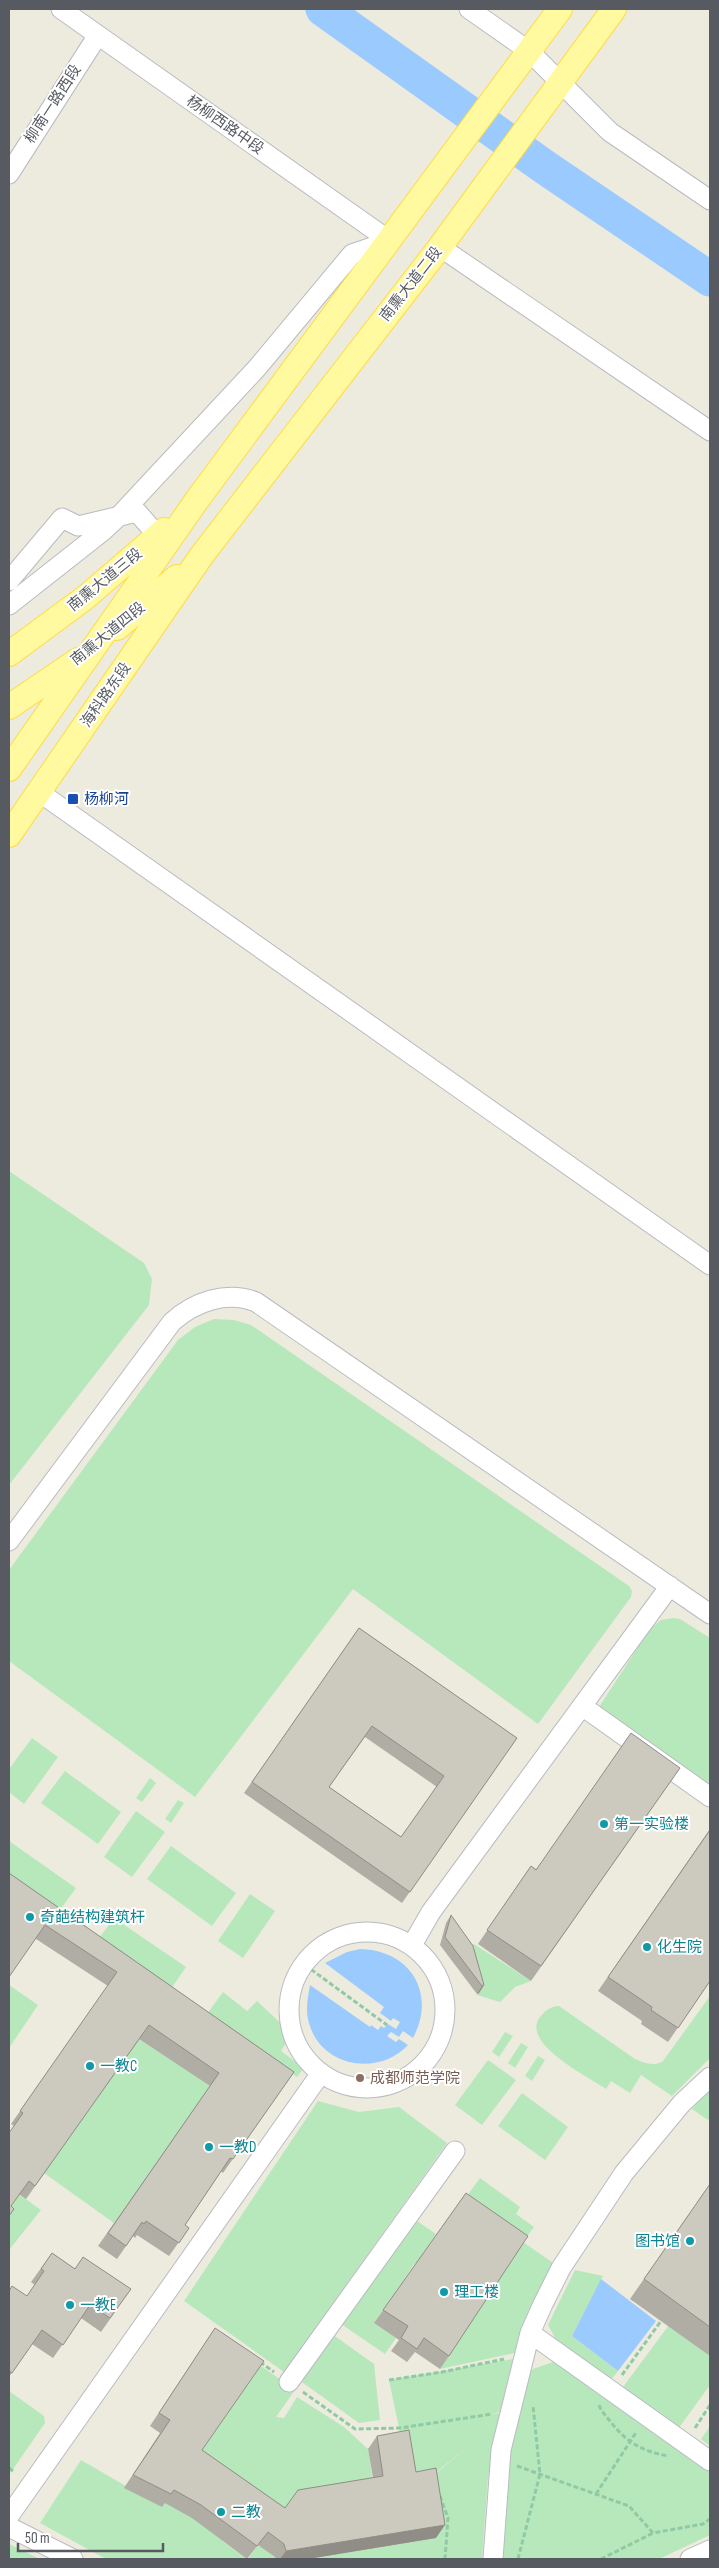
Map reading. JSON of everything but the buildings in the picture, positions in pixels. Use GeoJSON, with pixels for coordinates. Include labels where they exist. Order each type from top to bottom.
{"type":"FeatureCollection","features":[{"type":"Feature","properties":{"kind":"main road"},"geometry":{"type":"LineString","coordinates":[[9,769],[197,500],[560,9]]}},
{"type":"Feature","properties":{"kind":"main road","name":"南熏大道二段"},"geometry":{"type":"LineString","coordinates":[[202,555],[440,246],[614,9]]}},
{"type":"Feature","properties":{"kind":"main road","name":"南熏大道三段"},"geometry":{"type":"LineString","coordinates":[[9,654],[86,597],[197,500]]}},
{"type":"Feature","properties":{"kind":"main road","name":"南熏大道四段"},"geometry":{"type":"LineString","coordinates":[[9,707],[89,653],[202,555]]}},
{"type":"Feature","properties":{"kind":"main road","name":"海科路东段"},"geometry":{"type":"LineString","coordinates":[[9,835],[202,555]]}},
{"type":"Feature","properties":{"kind":"street","name":"杨柳西路中段"},"geometry":{"type":"LineString","coordinates":[[61,9],[390,241]]}},
{"type":"Feature","properties":{"kind":"street"},"geometry":{"type":"LineString","coordinates":[[469,9],[529,51],[610,132],[710,200]]}},
{"type":"Feature","properties":{"kind":"street","name":"柳南一路西段"},"geometry":{"type":"LineString","coordinates":[[9,174],[98,35]]}},
{"type":"Feature","properties":{"kind":"street"},"geometry":{"type":"LineString","coordinates":[[9,604],[104,531],[120,516],[257,368],[352,254],[390,241]]}},
{"type":"Feature","properties":{"kind":"street"},"geometry":{"type":"LineString","coordinates":[[440,246],[710,431]]}},
{"type":"Feature","properties":{"kind":"street"},"geometry":{"type":"LineString","coordinates":[[9,581],[62,518],[78,526],[136,512],[158,536]]}},
{"type":"Feature","properties":{"kind":"street"},"geometry":{"type":"LineString","coordinates":[[39,792],[710,1266]]}},
{"type":"Feature","properties":{"kind":"street"},"geometry":{"type":"LineString","coordinates":[[9,1541],[172,1322],[190,1308],[215,1299],[234,1297],[256,1302],[710,1614]]}},
{"type":"Feature","properties":{"kind":"street"},"geometry":{"type":"LineString","coordinates":[[412,1945],[431,1912],[670,1586]]}},
{"type":"Feature","properties":{"kind":"street"},"geometry":{"type":"LineString","coordinates":[[582,1706],[710,1797]]}},
{"type":"Feature","properties":{"kind":"street"},"geometry":{"type":"LineString","coordinates":[[360,1932],[387,1934],[412,1945],[430,1963],[442,1985],[446,2010],[442,2034],[430,2057],[412,2074],[390,2085],[365,2088],[340,2084],[321,2073],[301,2053],[291,2028],[289,2001],[296,1976],[312,1954],[335,1939],[360,1932]]}},
{"type":"Feature","properties":{"kind":"street"},"geometry":{"type":"LineString","coordinates":[[9,2516],[321,2073]]}},
{"type":"Feature","properties":{"kind":"street"},"geometry":{"type":"LineString","coordinates":[[493,2559],[500,2460],[530,2333],[561,2268],[624,2172],[682,2103],[710,2077]]}},
{"type":"Feature","properties":{"kind":"street"},"geometry":{"type":"LineString","coordinates":[[289,2382],[454,2151]]}},
{"type":"Feature","properties":{"kind":"street"},"geometry":{"type":"LineString","coordinates":[[530,2333],[710,2461]]}},
{"type":"Feature","properties":{"kind":"street"},"geometry":{"type":"LineString","coordinates":[[9,2527],[74,2559]]}},
{"type":"Feature","properties":{"kind":"street"},"geometry":{"type":"LineString","coordinates":[[690,2559],[710,2550]]}},
{"type":"Feature","properties":{"kind":"path"},"geometry":{"type":"LineString","coordinates":[[305,1965],[387,2025]]}},
{"type":"Feature","properties":{"kind":"path"},"geometry":{"type":"LineString","coordinates":[[611,2390],[661,2321]]}},
{"type":"Feature","properties":{"kind":"path"},"geometry":{"type":"LineString","coordinates":[[390,2380],[442,2372],[525,2354]]}},
{"type":"Feature","properties":{"kind":"path"},"geometry":{"type":"LineString","coordinates":[[518,2559],[540,2474],[532,2401]]}},
{"type":"Feature","properties":{"kind":"path"},"geometry":{"type":"LineString","coordinates":[[685,2443],[710,2405]]}},
{"type":"Feature","properties":{"kind":"path"},"geometry":{"type":"LineString","coordinates":[[402,2437],[400,2428],[510,2412]]}},
{"type":"Feature","properties":{"kind":"path"},"geometry":{"type":"LineString","coordinates":[[596,2494],[646,2415]]}},
{"type":"Feature","properties":{"kind":"path"},"geometry":{"type":"LineString","coordinates":[[500,2460],[629,2506],[653,2534]]}},
{"type":"Feature","properties":{"kind":"path"},"geometry":{"type":"LineString","coordinates":[[9,2468],[13,2471]]}},
{"type":"Feature","properties":{"kind":"path"},"geometry":{"type":"LineString","coordinates":[[439,2492],[448,2518],[445,2559]]}},
{"type":"Feature","properties":{"kind":"path"},"geometry":{"type":"LineString","coordinates":[[601,2559],[653,2534],[703,2524],[710,2519]]}},
{"type":"Feature","properties":{"kind":"green space"},"geometry":{"type":"Polygon","coordinates":[[[9,1171],[144,1263],[152,1279],[149,1305],[9,1485],[9,1171]]]}},
{"type":"Feature","properties":{"kind":"green space"},"geometry":{"type":"Polygon","coordinates":[[[214,1319],[234,1320],[251,1325],[629,1586],[632,1591],[631,1597],[538,1724],[353,1589],[195,1797],[9,1661],[9,1570],[178,1340],[195,1327],[214,1319]]]}},
{"type":"Feature","properties":{"kind":"green space"},"geometry":{"type":"Polygon","coordinates":[[[680,1619],[710,1638],[710,1788],[597,1710],[650,1629],[661,1620],[680,1619]]]}},
{"type":"Feature","properties":{"kind":"green space"},"geometry":{"type":"Polygon","coordinates":[[[32,1738],[58,1757],[24,1804],[9,1792],[9,1769],[32,1738]]]}},
{"type":"Feature","properties":{"kind":"green space"},"geometry":{"type":"Polygon","coordinates":[[[65,1771],[121,1812],[98,1844],[41,1803],[65,1771]]]}},
{"type":"Feature","properties":{"kind":"green space"},"geometry":{"type":"Polygon","coordinates":[[[150,1778],[156,1783],[142,1802],[136,1798],[150,1778]]]}},
{"type":"Feature","properties":{"kind":"green space"},"geometry":{"type":"Polygon","coordinates":[[[178,1800],[184,1803],[171,1823],[165,1819],[178,1800]]]}},
{"type":"Feature","properties":{"kind":"green space"},"geometry":{"type":"Polygon","coordinates":[[[136,1811],[165,1832],[132,1877],[104,1857],[136,1811]]]}},
{"type":"Feature","properties":{"kind":"green space"},"geometry":{"type":"Polygon","coordinates":[[[9,1841],[76,1888],[51,1922],[9,1893],[9,1841]]]}},
{"type":"Feature","properties":{"kind":"green space"},"geometry":{"type":"Polygon","coordinates":[[[171,1846],[236,1893],[212,1926],[147,1879],[171,1846]]]}},
{"type":"Feature","properties":{"kind":"green space"},"geometry":{"type":"Polygon","coordinates":[[[250,1894],[275,1911],[243,1958],[218,1941],[250,1894]]]}},
{"type":"Feature","properties":{"kind":"green space"},"geometry":{"type":"Polygon","coordinates":[[[114,1918],[186,1967],[171,1989],[91,1949],[114,1918]]]}},
{"type":"Feature","properties":{"kind":"green space"},"geometry":{"type":"Polygon","coordinates":[[[474,1944],[531,1981],[515,1987],[500,2002],[477,1995],[476,1983],[462,1946],[474,1944]]]}},
{"type":"Feature","properties":{"kind":"green space"},"geometry":{"type":"Polygon","coordinates":[[[9,1985],[38,2005],[9,2048],[9,1985]]]}},
{"type":"Feature","properties":{"kind":"green space"},"geometry":{"type":"Polygon","coordinates":[[[223,1992],[247,2011],[257,2001],[292,2034],[281,2051],[304,2068],[297,2077],[207,2014],[223,1992]]]}},
{"type":"Feature","properties":{"kind":"green space"},"geometry":{"type":"Polygon","coordinates":[[[710,1996],[710,2058],[672,2096],[641,2075],[630,2093],[611,2081],[606,2089],[558,2058],[539,2037],[536,2027],[544,2012],[559,2006],[635,2059],[656,2064],[663,2061],[710,1996]]]}},
{"type":"Feature","properties":{"kind":"green space"},"geometry":{"type":"Polygon","coordinates":[[[505,2032],[513,2036],[499,2057],[492,2052],[505,2032]]]}},
{"type":"Feature","properties":{"kind":"green space"},"geometry":{"type":"Polygon","coordinates":[[[139,2039],[210,2086],[114,2223],[44,2173],[139,2039]]]}},
{"type":"Feature","properties":{"kind":"green space"},"geometry":{"type":"Polygon","coordinates":[[[521,2043],[528,2047],[515,2068],[508,2063],[521,2043]]]}},
{"type":"Feature","properties":{"kind":"green space"},"geometry":{"type":"Polygon","coordinates":[[[538,2056],[545,2060],[532,2081],[525,2076],[538,2056]]]}},
{"type":"Feature","properties":{"kind":"green space"},"geometry":{"type":"Polygon","coordinates":[[[488,2060],[516,2080],[482,2125],[455,2105],[488,2060]]]}},
{"type":"Feature","properties":{"kind":"green space"},"geometry":{"type":"Polygon","coordinates":[[[710,2089],[710,2117],[708,2120],[692,2109],[710,2089]]]}},
{"type":"Feature","properties":{"kind":"green space"},"geometry":{"type":"Polygon","coordinates":[[[522,2093],[568,2127],[545,2160],[498,2126],[522,2093]]]}},
{"type":"Feature","properties":{"kind":"green space"},"geometry":{"type":"Polygon","coordinates":[[[318,2101],[359,2112],[399,2107],[447,2143],[284,2372],[184,2301],[318,2101]]]}},
{"type":"Feature","properties":{"kind":"green space"},"geometry":{"type":"Polygon","coordinates":[[[480,2178],[520,2207],[516,2214],[534,2227],[523,2242],[559,2267],[515,2353],[440,2369],[518,2250],[458,2208],[480,2178]]]}},
{"type":"Feature","properties":{"kind":"green space"},"geometry":{"type":"Polygon","coordinates":[[[19,2194],[41,2210],[9,2250],[9,2210],[19,2194]]]}},
{"type":"Feature","properties":{"kind":"green space"},"geometry":{"type":"Polygon","coordinates":[[[414,2219],[436,2234],[423,2253],[422,2267],[415,2263],[374,2323],[396,2338],[385,2354],[341,2324],[414,2219]]]}},
{"type":"Feature","properties":{"kind":"green space"},"geometry":{"type":"Polygon","coordinates":[[[575,2270],[603,2276],[572,2336],[618,2371],[611,2380],[555,2338],[548,2325],[575,2270]]]}},
{"type":"Feature","properties":{"kind":"green space"},"geometry":{"type":"Polygon","coordinates":[[[669,2325],[710,2356],[710,2385],[678,2429],[623,2387],[669,2325]]]}},
{"type":"Feature","properties":{"kind":"green space"},"geometry":{"type":"Polygon","coordinates":[[[332,2334],[374,2364],[380,2420],[359,2423],[299,2380],[332,2334]]]}},
{"type":"Feature","properties":{"kind":"green space"},"geometry":{"type":"Polygon","coordinates":[[[227,2342],[295,2390],[276,2417],[284,2418],[297,2397],[344,2427],[368,2449],[374,2489],[276,2521],[193,2463],[255,2374],[227,2342]]]}},
{"type":"Feature","properties":{"kind":"green space"},"geometry":{"type":"Polygon","coordinates":[[[513,2359],[500,2412],[491,2414],[510,2412],[488,2477],[482,2559],[308,2559],[436,2538],[427,2481],[472,2443],[433,2475],[410,2481],[389,2380],[513,2359]]]}},
{"type":"Feature","properties":{"kind":"green space"},"geometry":{"type":"Polygon","coordinates":[[[553,2362],[710,2471],[710,2535],[659,2559],[503,2559],[509,2459],[529,2373],[533,2369],[553,2362]]]}},
{"type":"Feature","properties":{"kind":"green space"},"geometry":{"type":"Polygon","coordinates":[[[9,2391],[44,2416],[45,2423],[9,2475],[9,2391]]]}},
{"type":"Feature","properties":{"kind":"green space"},"geometry":{"type":"Polygon","coordinates":[[[710,2426],[710,2446],[701,2439],[710,2426]]]}},
{"type":"Feature","properties":{"kind":"green space"},"geometry":{"type":"Polygon","coordinates":[[[81,2460],[162,2507],[175,2488],[233,2526],[222,2541],[247,2559],[106,2559],[40,2523],[81,2460]]]}},
{"type":"Feature","properties":{"kind":"green space"},"geometry":{"type":"Polygon","coordinates":[[[9,2544],[36,2557],[39,2559],[9,2559],[9,2544]]]}},
{"type":"Feature","properties":{"kind":"green space"},"geometry":{"type":"Polygon","coordinates":[[[258,2545],[275,2557],[276,2559],[248,2559],[258,2545]]]}},
{"type":"Feature","properties":{"kind":"water"},"geometry":{"type":"Polygon","coordinates":[[[360,1949],[378,1951],[393,1957],[405,1966],[414,1977],[420,1990],[422,2005],[420,2021],[413,2038],[403,2031],[399,2037],[391,2032],[387,2036],[396,2042],[399,2039],[408,2045],[396,2055],[382,2061],[367,2064],[338,2058],[325,2050],[315,2038],[307,2013],[310,1985],[370,2027],[371,2025],[378,2030],[381,2026],[384,2028],[388,2024],[396,2029],[400,2022],[393,2018],[391,2021],[380,2013],[384,2007],[325,1963],[347,1952],[360,1949]]]}},
{"type":"Feature","properties":{"kind":"water"},"geometry":{"type":"Polygon","coordinates":[[[601,2279],[656,2321],[618,2371],[572,2336],[601,2279]]]}},
{"type":"Feature","properties":{"kind":"waterway"},"geometry":{"type":"LineString","coordinates":[[323,9],[546,168],[710,279]]}},
{"type":"Feature","properties":{"kind":"place","name":"杨柳河"},"geometry":{"type":"Point","coordinates":[73,799]}},
{"type":"Feature","properties":{"kind":"place","name":"第一实验楼"},"geometry":{"type":"Point","coordinates":[604,1824]}},
{"type":"Feature","properties":{"kind":"place","name":"奇葩结构建筑杆"},"geometry":{"type":"Point","coordinates":[30,1917]}},
{"type":"Feature","properties":{"kind":"place","name":"化生院"},"geometry":{"type":"Point","coordinates":[647,1947]}},
{"type":"Feature","properties":{"kind":"place","name":"一教C"},"geometry":{"type":"Point","coordinates":[90,2066]}},
{"type":"Feature","properties":{"kind":"place","name":"成都师范学院"},"geometry":{"type":"Point","coordinates":[360,2078]}},
{"type":"Feature","properties":{"kind":"place","name":"一教D"},"geometry":{"type":"Point","coordinates":[209,2147]}},
{"type":"Feature","properties":{"kind":"place","name":"图书馆"},"geometry":{"type":"Point","coordinates":[690,2241]}},
{"type":"Feature","properties":{"kind":"place","name":"理工楼"},"geometry":{"type":"Point","coordinates":[444,2292]}},
{"type":"Feature","properties":{"kind":"place","name":"一教E"},"geometry":{"type":"Point","coordinates":[70,2305]}},
{"type":"Feature","properties":{"kind":"place","name":"二教"},"geometry":{"type":"Point","coordinates":[221,2512]}}]}
